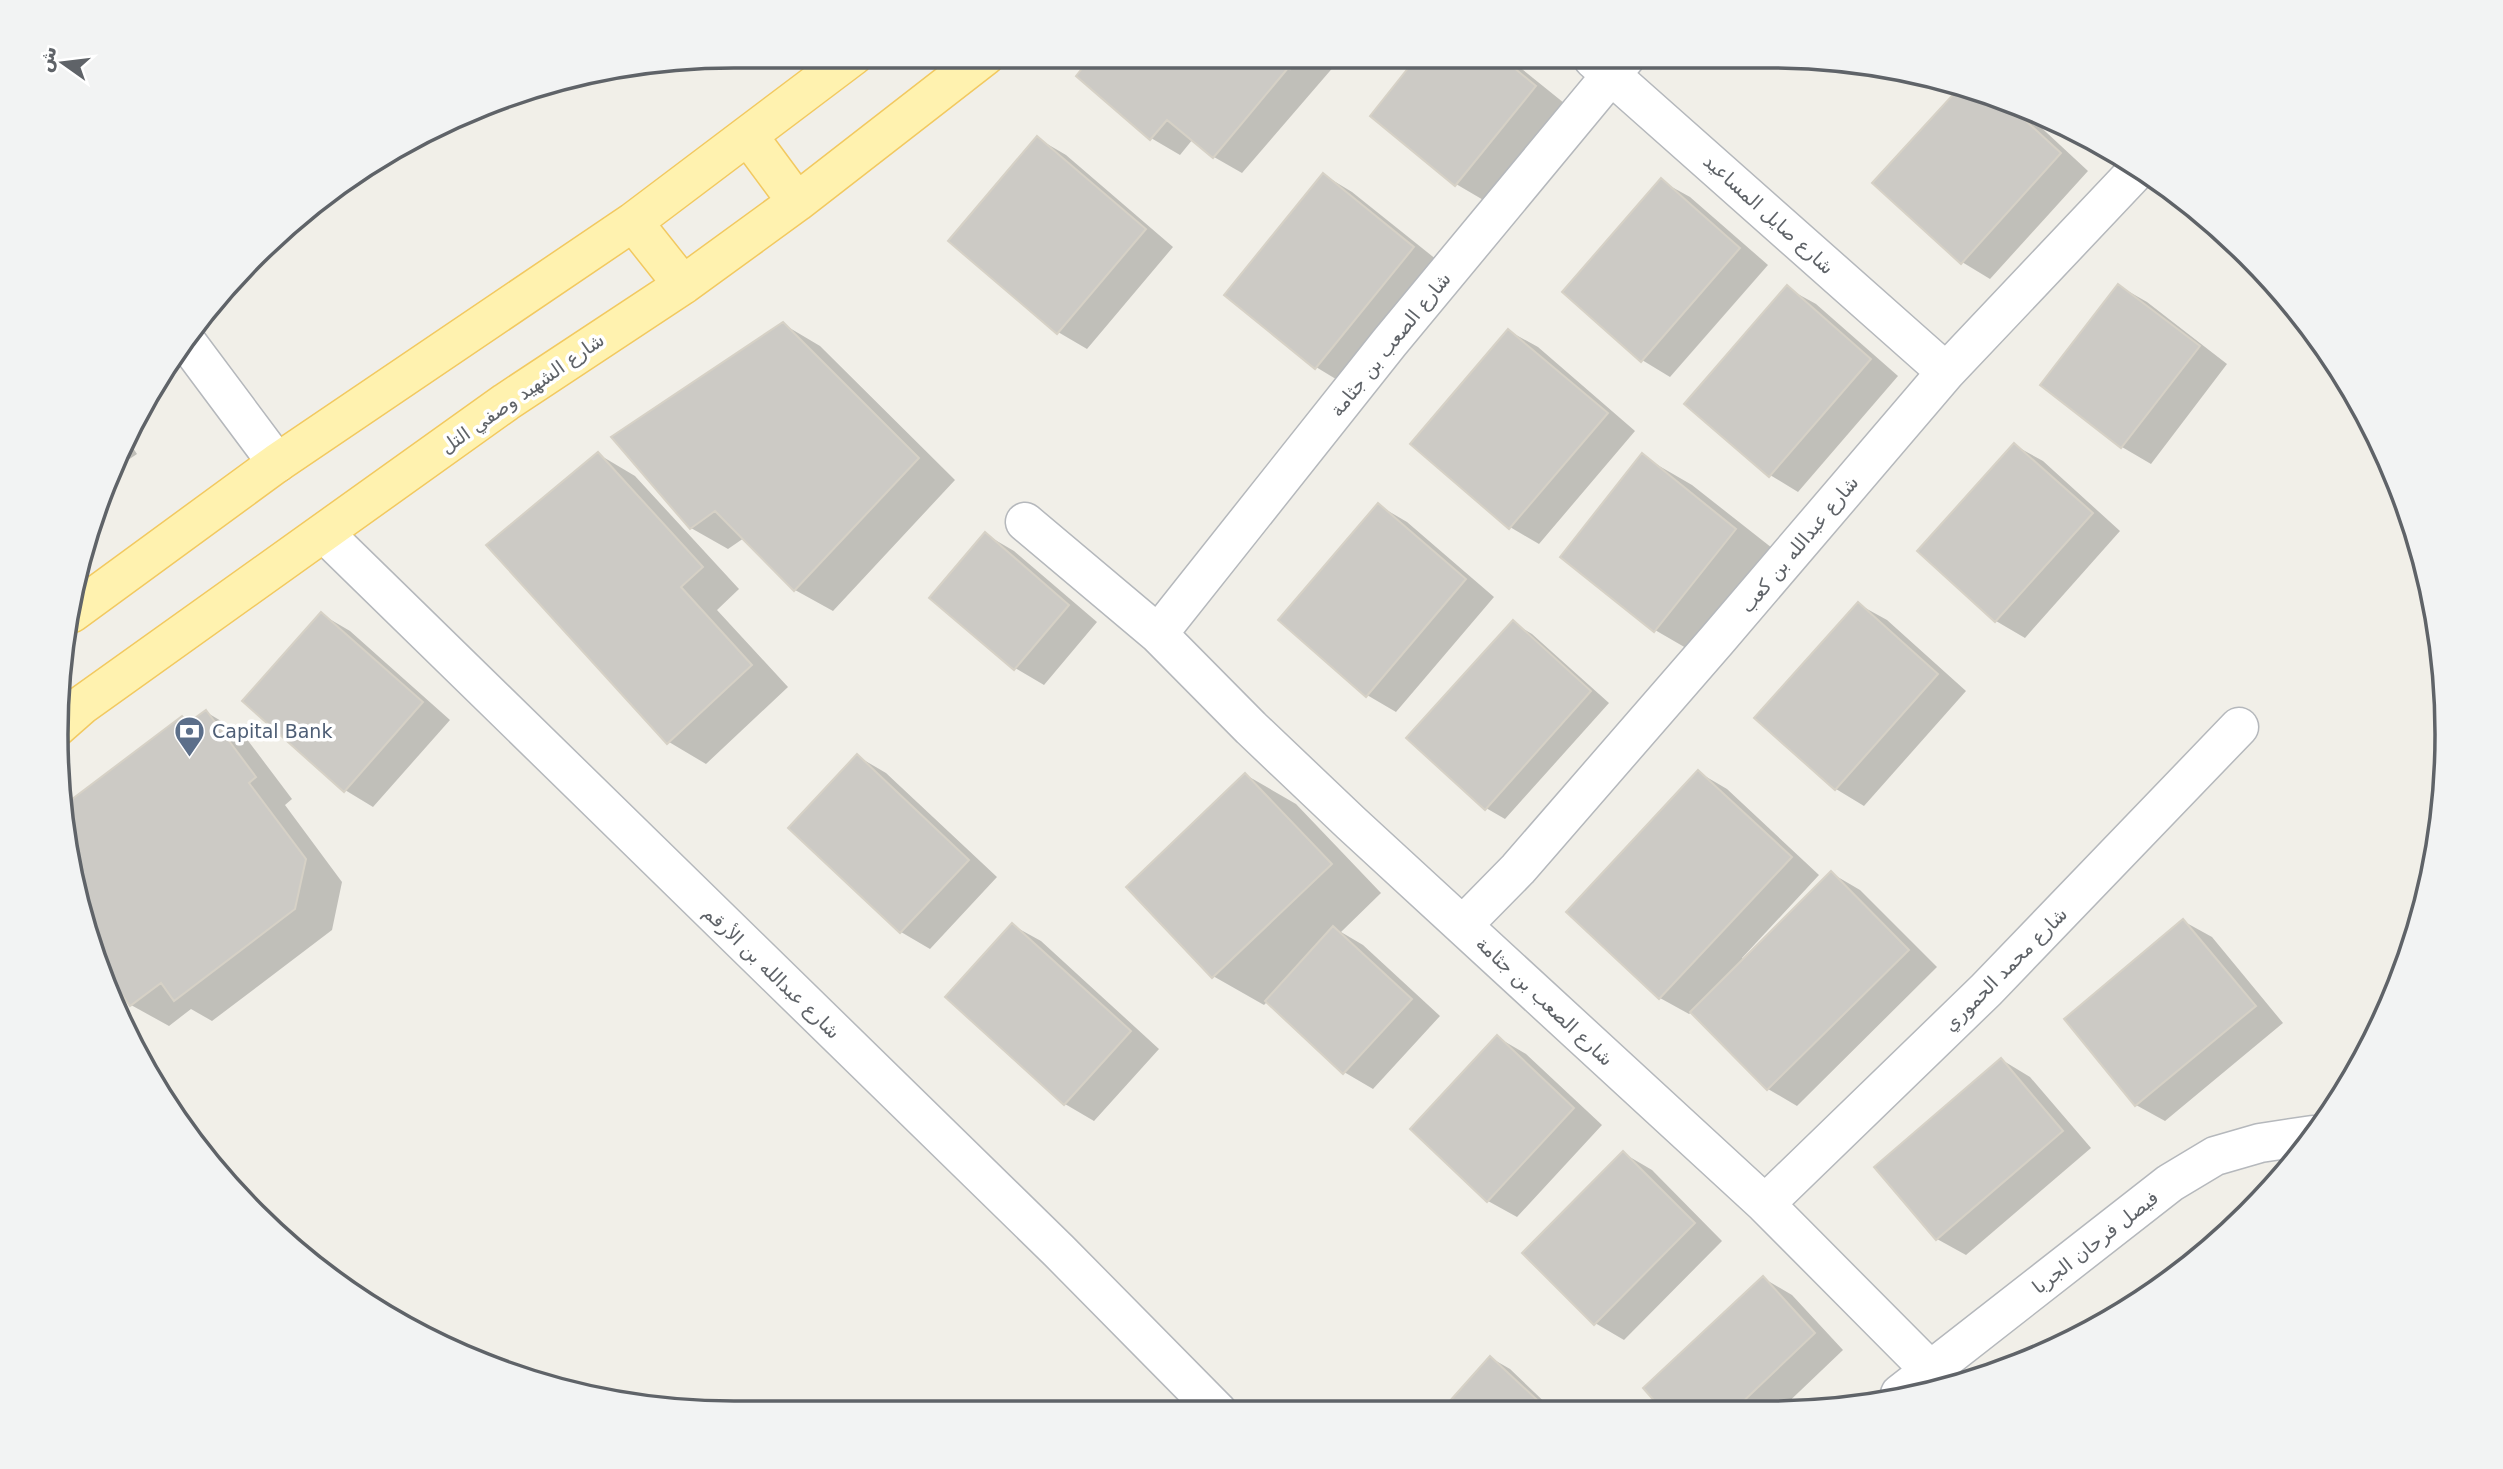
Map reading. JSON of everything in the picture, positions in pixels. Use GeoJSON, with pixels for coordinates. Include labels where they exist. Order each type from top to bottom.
{"type":"FeatureCollection","features":[{"type":"Feature","properties":{"kind":"main road"},"geometry":{"type":"LineString","coordinates":[[81,607],[277,463],[633,222],[837,68]]}},
{"type":"Feature","properties":{"kind":"main road","name":"شارع الشهيد وصفي التل"},"geometry":{"type":"LineString","coordinates":[[69,717],[506,402],[683,285],[797,202],[970,68]]}},
{"type":"Feature","properties":{"kind":"main road"},"geometry":{"type":"LineString","coordinates":[[748,137],[797,202]]}},
{"type":"Feature","properties":{"kind":"main road"},"geometry":{"type":"LineString","coordinates":[[633,222],[683,285]]}},
{"type":"Feature","properties":{"kind":"street","name":"شارع الصعب بن جثامة"},"geometry":{"type":"LineString","coordinates":[[1158,634],[1606,68]]}},
{"type":"Feature","properties":{"kind":"street","name":"شارع صايل المساعيد"},"geometry":{"type":"LineString","coordinates":[[1615,68],[1945,372]]}},
{"type":"Feature","properties":{"kind":"street","name":"شارع عبدالله بن كعب"},"geometry":{"type":"LineString","coordinates":[[1463,925],[1518,869],[1945,372],[2131,176]]}},
{"type":"Feature","properties":{"kind":"street"},"geometry":{"type":"LineString","coordinates":[[192,349],[277,463]]}},
{"type":"Feature","properties":{"kind":"street","name":"شارع الصعب بن جثامة"},"geometry":{"type":"LineString","coordinates":[[1025,522],[1158,634],[1251,728],[1765,1204],[1930,1370]]}},
{"type":"Feature","properties":{"kind":"street","name":"شارع عبدالله بن الأرقم"},"geometry":{"type":"LineString","coordinates":[[324,533],[1059,1251],[1208,1401]]}},
{"type":"Feature","properties":{"kind":"street","name":"شارع محمد الحموري"},"geometry":{"type":"LineString","coordinates":[[1765,1204],[1986,990],[2239,727]]}},
{"type":"Feature","properties":{"kind":"street","name":"فيصل فرحان الجربا"},"geometry":{"type":"LineString","coordinates":[[1911,1385],[2170,1183],[2214,1156],[2260,1143],[2299,1137]]}},
{"type":"Feature","properties":{"kind":"building"},"geometry":{"type":"Polygon","coordinates":[[[1082,68],[1288,68],[1213,158],[1167,120],[1150,140],[1076,76],[1082,68]]]}},
{"type":"Feature","properties":{"kind":"building"},"geometry":{"type":"Polygon","coordinates":[[[1408,68],[1514,68],[1536,86],[1455,186],[1370,116],[1408,68]]]}},
{"type":"Feature","properties":{"kind":"building"},"geometry":{"type":"Polygon","coordinates":[[[1953,95],[2025,120],[2061,153],[1961,264],[1872,183],[1953,95]]]}},
{"type":"Feature","properties":{"kind":"building"},"geometry":{"type":"Polygon","coordinates":[[[1037,136],[1146,229],[1057,334],[948,241],[1037,136]]]}},
{"type":"Feature","properties":{"kind":"building"},"geometry":{"type":"Polygon","coordinates":[[[1323,173],[1414,247],[1315,369],[1224,295],[1323,173]]]}},
{"type":"Feature","properties":{"kind":"building"},"geometry":{"type":"Polygon","coordinates":[[[1661,178],[1740,248],[1641,362],[1562,292],[1661,178]]]}},
{"type":"Feature","properties":{"kind":"building"},"geometry":{"type":"Polygon","coordinates":[[[2118,284],[2200,346],[2121,448],[2040,385],[2118,284]]]}},
{"type":"Feature","properties":{"kind":"building"},"geometry":{"type":"Polygon","coordinates":[[[1787,285],[1871,359],[1769,477],[1684,404],[1787,285]]]}},
{"type":"Feature","properties":{"kind":"building"},"geometry":{"type":"Polygon","coordinates":[[[783,322],[919,458],[794,591],[715,511],[690,529],[611,437],[783,322]]]}},
{"type":"Feature","properties":{"kind":"building"},"geometry":{"type":"Polygon","coordinates":[[[1508,329],[1608,413],[1509,529],[1410,444],[1508,329]]]}},
{"type":"Feature","properties":{"kind":"building"},"geometry":{"type":"Polygon","coordinates":[[[2014,443],[2093,513],[1995,622],[1917,551],[2014,443]]]}},
{"type":"Feature","properties":{"kind":"building"},"geometry":{"type":"Polygon","coordinates":[[[598,452],[703,567],[681,587],[752,665],[667,744],[486,545],[598,452]]]}},
{"type":"Feature","properties":{"kind":"building"},"geometry":{"type":"Polygon","coordinates":[[[1642,453],[1736,529],[1654,632],[1560,557],[1642,453]]]}},
{"type":"Feature","properties":{"kind":"building"},"geometry":{"type":"Polygon","coordinates":[[[1378,503],[1466,579],[1366,697],[1278,620],[1378,503]]]}},
{"type":"Feature","properties":{"kind":"building"},"geometry":{"type":"Polygon","coordinates":[[[985,532],[1069,605],[1014,670],[929,598],[985,532]]]}},
{"type":"Feature","properties":{"kind":"building"},"geometry":{"type":"Polygon","coordinates":[[[1858,602],[1938,674],[1835,790],[1754,718],[1858,602]]]}},
{"type":"Feature","properties":{"kind":"building"},"geometry":{"type":"Polygon","coordinates":[[[321,612],[423,702],[344,792],[242,701],[321,612]]]}},
{"type":"Feature","properties":{"kind":"building"},"geometry":{"type":"Polygon","coordinates":[[[1513,620],[1591,691],[1485,810],[1406,738],[1513,620]]]}},
{"type":"Feature","properties":{"kind":"building"},"geometry":{"type":"Polygon","coordinates":[[[206,710],[256,777],[249,783],[306,859],[295,909],[174,1001],[161,983],[130,1006],[119,989],[91,907],[81,864],[72,799],[182,716],[188,723],[206,710]]]}},
{"type":"Feature","properties":{"kind":"building"},"geometry":{"type":"Polygon","coordinates":[[[857,754],[969,860],[900,933],[788,828],[857,754]]]}},
{"type":"Feature","properties":{"kind":"building"},"geometry":{"type":"Polygon","coordinates":[[[1698,770],[1792,857],[1659,999],[1566,912],[1698,770]]]}},
{"type":"Feature","properties":{"kind":"building"},"geometry":{"type":"Polygon","coordinates":[[[1245,773],[1332,864],[1212,978],[1126,887],[1245,773]]]}},
{"type":"Feature","properties":{"kind":"building"},"geometry":{"type":"Polygon","coordinates":[[[1831,871],[1909,950],[1767,1090],[1690,1012],[1831,871]]]}},
{"type":"Feature","properties":{"kind":"building"},"geometry":{"type":"Polygon","coordinates":[[[2183,919],[2256,1006],[2135,1106],[2064,1019],[2183,919]]]}},
{"type":"Feature","properties":{"kind":"building"},"geometry":{"type":"Polygon","coordinates":[[[1012,923],[1131,1031],[1064,1105],[945,997],[1012,923]]]}},
{"type":"Feature","properties":{"kind":"building"},"geometry":{"type":"Polygon","coordinates":[[[1333,926],[1412,999],[1343,1074],[1265,1001],[1333,926]]]}},
{"type":"Feature","properties":{"kind":"building"},"geometry":{"type":"Polygon","coordinates":[[[1497,1035],[1574,1108],[1487,1202],[1410,1129],[1497,1035]]]}},
{"type":"Feature","properties":{"kind":"building"},"geometry":{"type":"Polygon","coordinates":[[[2001,1058],[2063,1131],[1936,1240],[1874,1167],[2001,1058]]]}},
{"type":"Feature","properties":{"kind":"building"},"geometry":{"type":"Polygon","coordinates":[[[1623,1151],[1695,1223],[1594,1325],[1522,1253],[1623,1151]]]}},
{"type":"Feature","properties":{"kind":"building"},"geometry":{"type":"Polygon","coordinates":[[[1763,1276],[1815,1333],[1744,1401],[1654,1401],[1643,1388],[1763,1276]]]}},
{"type":"Feature","properties":{"kind":"building"},"geometry":{"type":"Polygon","coordinates":[[[1490,1356],[1538,1401],[1450,1401],[1490,1356]]]}},
{"type":"Feature","properties":{"kind":"place","name":"Capital Bank"},"geometry":{"type":"Point","coordinates":[189,758]}}]}
